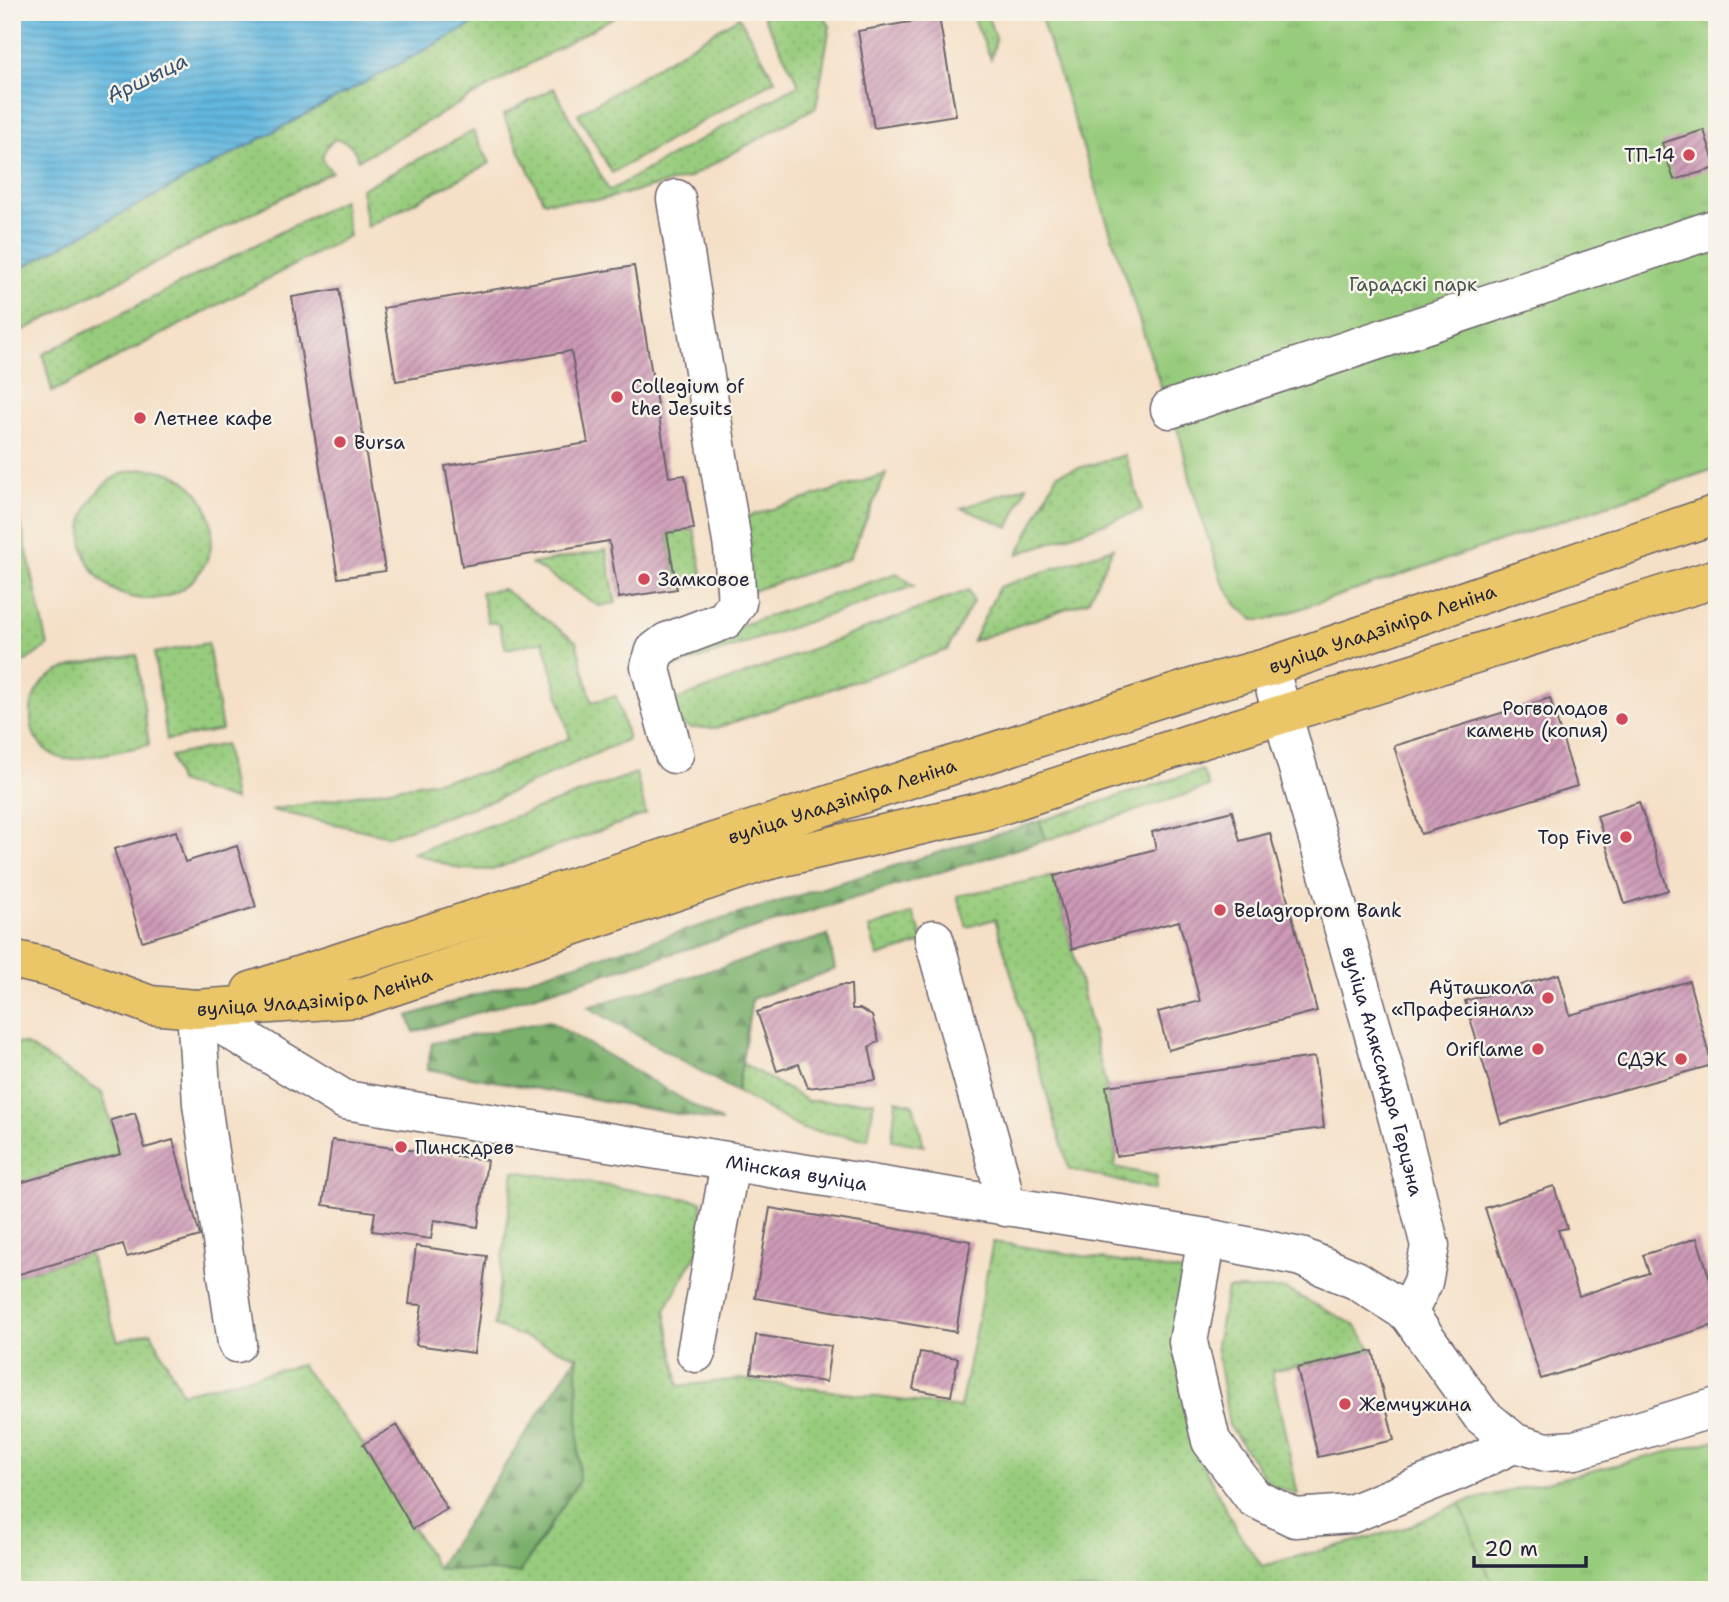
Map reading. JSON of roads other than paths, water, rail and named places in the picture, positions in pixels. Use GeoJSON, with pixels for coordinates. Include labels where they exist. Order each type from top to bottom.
{"type":"FeatureCollection","features":[{"type":"Feature","properties":{"kind":"main road","name":"вуліца Уладзіміра Леніна"},"geometry":{"type":"LineString","coordinates":[[196,1009],[1198,686],[1269,667],[1717,514]]}},
{"type":"Feature","properties":{"kind":"main road","name":"вуліца Уладзіміра Леніна"},"geometry":{"type":"LineString","coordinates":[[196,1009],[358,998],[766,861],[983,811],[1717,578]]}},
{"type":"Feature","properties":{"kind":"main road"},"geometry":{"type":"LineString","coordinates":[[12,959],[51,968],[150,1005],[196,1009]]}},
{"type":"Feature","properties":{"kind":"street"},"geometry":{"type":"LineString","coordinates":[[674,754],[650,666],[655,651],[667,642],[725,620],[737,603],[733,548],[676,199]]}},
{"type":"Feature","properties":{"kind":"street"},"geometry":{"type":"LineString","coordinates":[[1170,409],[1717,228]]}},
{"type":"Feature","properties":{"kind":"street","name":"вуліца Аляксандра Герцэна"},"geometry":{"type":"LineString","coordinates":[[1269,667],[1398,1119],[1430,1246],[1423,1282],[1408,1313]]}},
{"type":"Feature","properties":{"kind":"street"},"geometry":{"type":"LineString","coordinates":[[934,939],[1006,1207]]}},
{"type":"Feature","properties":{"kind":"street"},"geometry":{"type":"LineString","coordinates":[[196,1009],[202,1104],[237,1343]]}},
{"type":"Feature","properties":{"kind":"street","name":"Мінская вуліца"},"geometry":{"type":"LineString","coordinates":[[196,1009],[345,1100],[1207,1238],[1301,1257],[1356,1280],[1408,1313]]}},
{"type":"Feature","properties":{"kind":"street"},"geometry":{"type":"LineString","coordinates":[[696,1353],[730,1163]]}},
{"type":"Feature","properties":{"kind":"street"},"geometry":{"type":"LineString","coordinates":[[1207,1238],[1188,1342],[1211,1441],[1254,1498],[1295,1518],[1351,1514],[1462,1469],[1515,1443]]}},
{"type":"Feature","properties":{"kind":"street"},"geometry":{"type":"LineString","coordinates":[[1408,1313],[1481,1415],[1515,1443],[1546,1452],[1575,1450],[1717,1407]]}},
{"type":"Feature","properties":{"kind":"water","name":"Аршыца"},"geometry":{"type":"Polygon","coordinates":[[[12,12],[495,12],[12,273],[12,12]]]}},
{"type":"Feature","properties":{"kind":"place","name":"ТП-14"},"geometry":{"type":"Point","coordinates":[1689,155]}},
{"type":"Feature","properties":{"kind":"place","name":"Collegium of the Jesuits"},"geometry":{"type":"Point","coordinates":[617,397]}},
{"type":"Feature","properties":{"kind":"place","name":"Летнее кафе"},"geometry":{"type":"Point","coordinates":[140,418]}},
{"type":"Feature","properties":{"kind":"place","name":"Bursa"},"geometry":{"type":"Point","coordinates":[340,442]}},
{"type":"Feature","properties":{"kind":"place","name":"Замковое"},"geometry":{"type":"Point","coordinates":[644,579]}},
{"type":"Feature","properties":{"kind":"place","name":"Рогволодов камень (копия)"},"geometry":{"type":"Point","coordinates":[1622,719]}},
{"type":"Feature","properties":{"kind":"place","name":"Top Five"},"geometry":{"type":"Point","coordinates":[1626,837]}},
{"type":"Feature","properties":{"kind":"place","name":"Belagroprom Bank"},"geometry":{"type":"Point","coordinates":[1220,910]}},
{"type":"Feature","properties":{"kind":"place","name":"Аўташкола «Прафесіянал»"},"geometry":{"type":"Point","coordinates":[1548,998]}},
{"type":"Feature","properties":{"kind":"place","name":"Oriflame"},"geometry":{"type":"Point","coordinates":[1538,1049]}},
{"type":"Feature","properties":{"kind":"place","name":"СДЭК"},"geometry":{"type":"Point","coordinates":[1681,1059]}},
{"type":"Feature","properties":{"kind":"place","name":"Пинскдрев"},"geometry":{"type":"Point","coordinates":[401,1147]}},
{"type":"Feature","properties":{"kind":"place","name":"Жемчужина"},"geometry":{"type":"Point","coordinates":[1345,1404]}},
{"type":"Feature","properties":{"kind":"park label","name":"Гарадскі парк"},"geometry":{"type":"Point","coordinates":[1413,284]}}]}
